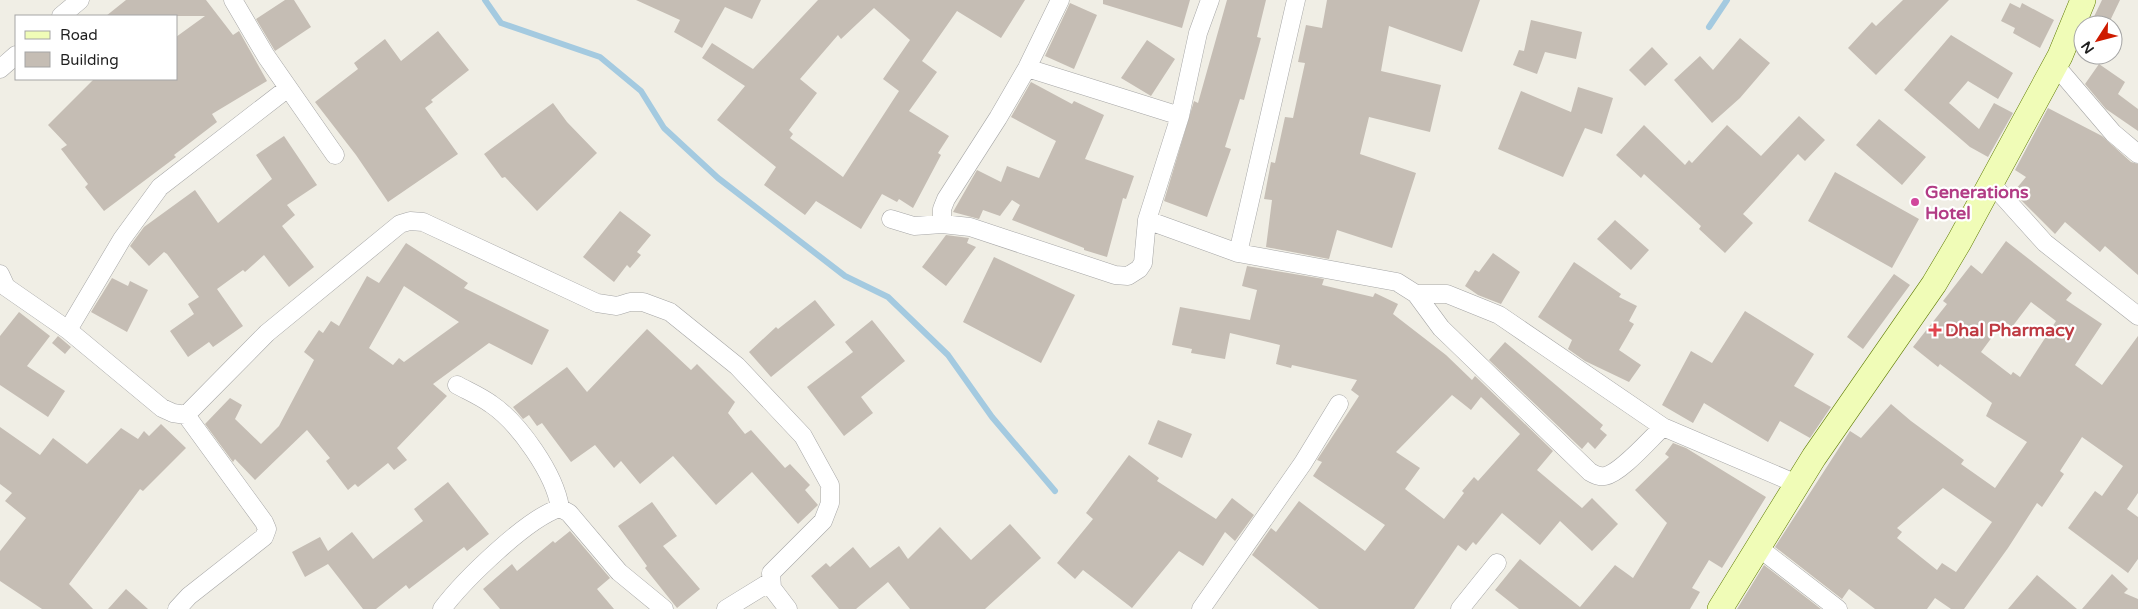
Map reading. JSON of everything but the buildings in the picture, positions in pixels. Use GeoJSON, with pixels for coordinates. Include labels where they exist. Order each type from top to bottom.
{"type":"FeatureCollection","features":[{"type":"Feature","properties":{"kind":"street"},"geometry":{"type":"LineString","coordinates":[[62,15],[80,0]]}},
{"type":"Feature","properties":{"kind":"street"},"geometry":{"type":"LineString","coordinates":[[233,0],[288,88],[334,155]]}},
{"type":"Feature","properties":{"kind":"street"},"geometry":{"type":"LineString","coordinates":[[942,224],[942,209],[946,198],[998,118],[1027,68],[1060,0]]}},
{"type":"Feature","properties":{"kind":"street"},"geometry":{"type":"LineString","coordinates":[[891,219],[914,226],[942,224],[970,227],[1121,276],[1133,273],[1143,263],[1147,220],[1180,116],[1198,33],[1210,0]]}},
{"type":"Feature","properties":{"kind":"street"},"geometry":{"type":"LineString","coordinates":[[1238,253],[1296,0]]}},
{"type":"Feature","properties":{"kind":"street"},"geometry":{"type":"LineString","coordinates":[[1720,609],[1797,484],[1934,284],[2055,65],[2083,0]]}},
{"type":"Feature","properties":{"kind":"street"},"geometry":{"type":"LineString","coordinates":[[0,70],[15,56]]}},
{"type":"Feature","properties":{"kind":"street"},"geometry":{"type":"LineString","coordinates":[[2055,65],[2113,133],[2138,154]]}},
{"type":"Feature","properties":{"kind":"street"},"geometry":{"type":"LineString","coordinates":[[1027,68],[1180,116]]}},
{"type":"Feature","properties":{"kind":"street"},"geometry":{"type":"LineString","coordinates":[[68,330],[122,239],[160,187],[288,88]]}},
{"type":"Feature","properties":{"kind":"street"},"geometry":{"type":"LineString","coordinates":[[1991,183],[2046,243],[2138,316]]}},
{"type":"Feature","properties":{"kind":"street"},"geometry":{"type":"LineString","coordinates":[[1147,220],[1238,253],[1397,282],[1416,294],[1441,328],[1590,472],[1599,476],[1607,476],[1616,471],[1663,427]]}},
{"type":"Feature","properties":{"kind":"street"},"geometry":{"type":"LineString","coordinates":[[186,414],[267,333],[393,230],[410,221],[423,222],[597,303],[617,306],[630,302],[643,302],[670,312],[737,366],[803,436],[830,485],[830,503],[823,522],[771,573],[770,582],[772,588],[788,609]]}},
{"type":"Feature","properties":{"kind":"street"},"geometry":{"type":"LineString","coordinates":[[2,285],[68,330],[162,408],[174,413],[186,414],[264,522],[267,529],[264,537],[188,596],[177,609]]}},
{"type":"Feature","properties":{"kind":"street"},"geometry":{"type":"LineString","coordinates":[[1416,294],[1447,294],[1499,315],[1663,427],[1797,484]]}},
{"type":"Feature","properties":{"kind":"street"},"geometry":{"type":"LineString","coordinates":[[457,384],[492,404],[513,423],[547,472],[558,496],[560,508]]}},
{"type":"Feature","properties":{"kind":"street"},"geometry":{"type":"LineString","coordinates":[[1201,609],[1302,463],[1339,404]]}},
{"type":"Feature","properties":{"kind":"street"},"geometry":{"type":"LineString","coordinates":[[442,609],[458,588],[512,538],[560,508]]}},
{"type":"Feature","properties":{"kind":"street"},"geometry":{"type":"LineString","coordinates":[[560,508],[569,513],[619,572],[664,609]]}},
{"type":"Feature","properties":{"kind":"street"},"geometry":{"type":"LineString","coordinates":[[1759,548],[1838,609]]}},
{"type":"Feature","properties":{"kind":"street"},"geometry":{"type":"LineString","coordinates":[[1460,609],[1497,564]]}},
{"type":"Feature","properties":{"kind":"street"},"geometry":{"type":"LineString","coordinates":[[726,609],[770,582]]}},
{"type":"Feature","properties":{"kind":"waterway"},"geometry":{"type":"LineString","coordinates":[[485,0],[501,23],[600,57],[641,91],[664,128],[718,178],[845,276],[888,297],[948,355],[992,417],[1055,491]]}},
{"type":"Feature","properties":{"kind":"waterway"},"geometry":{"type":"LineString","coordinates":[[1709,27],[1727,0]]}},
{"type":"Feature","properties":{"kind":"place","name":"Generations Hotel"},"geometry":{"type":"Point","coordinates":[1915,202]}},
{"type":"Feature","properties":{"kind":"place","name":"Dhal Pharmacy"},"geometry":{"type":"Point","coordinates":[1935,330]}}]}
